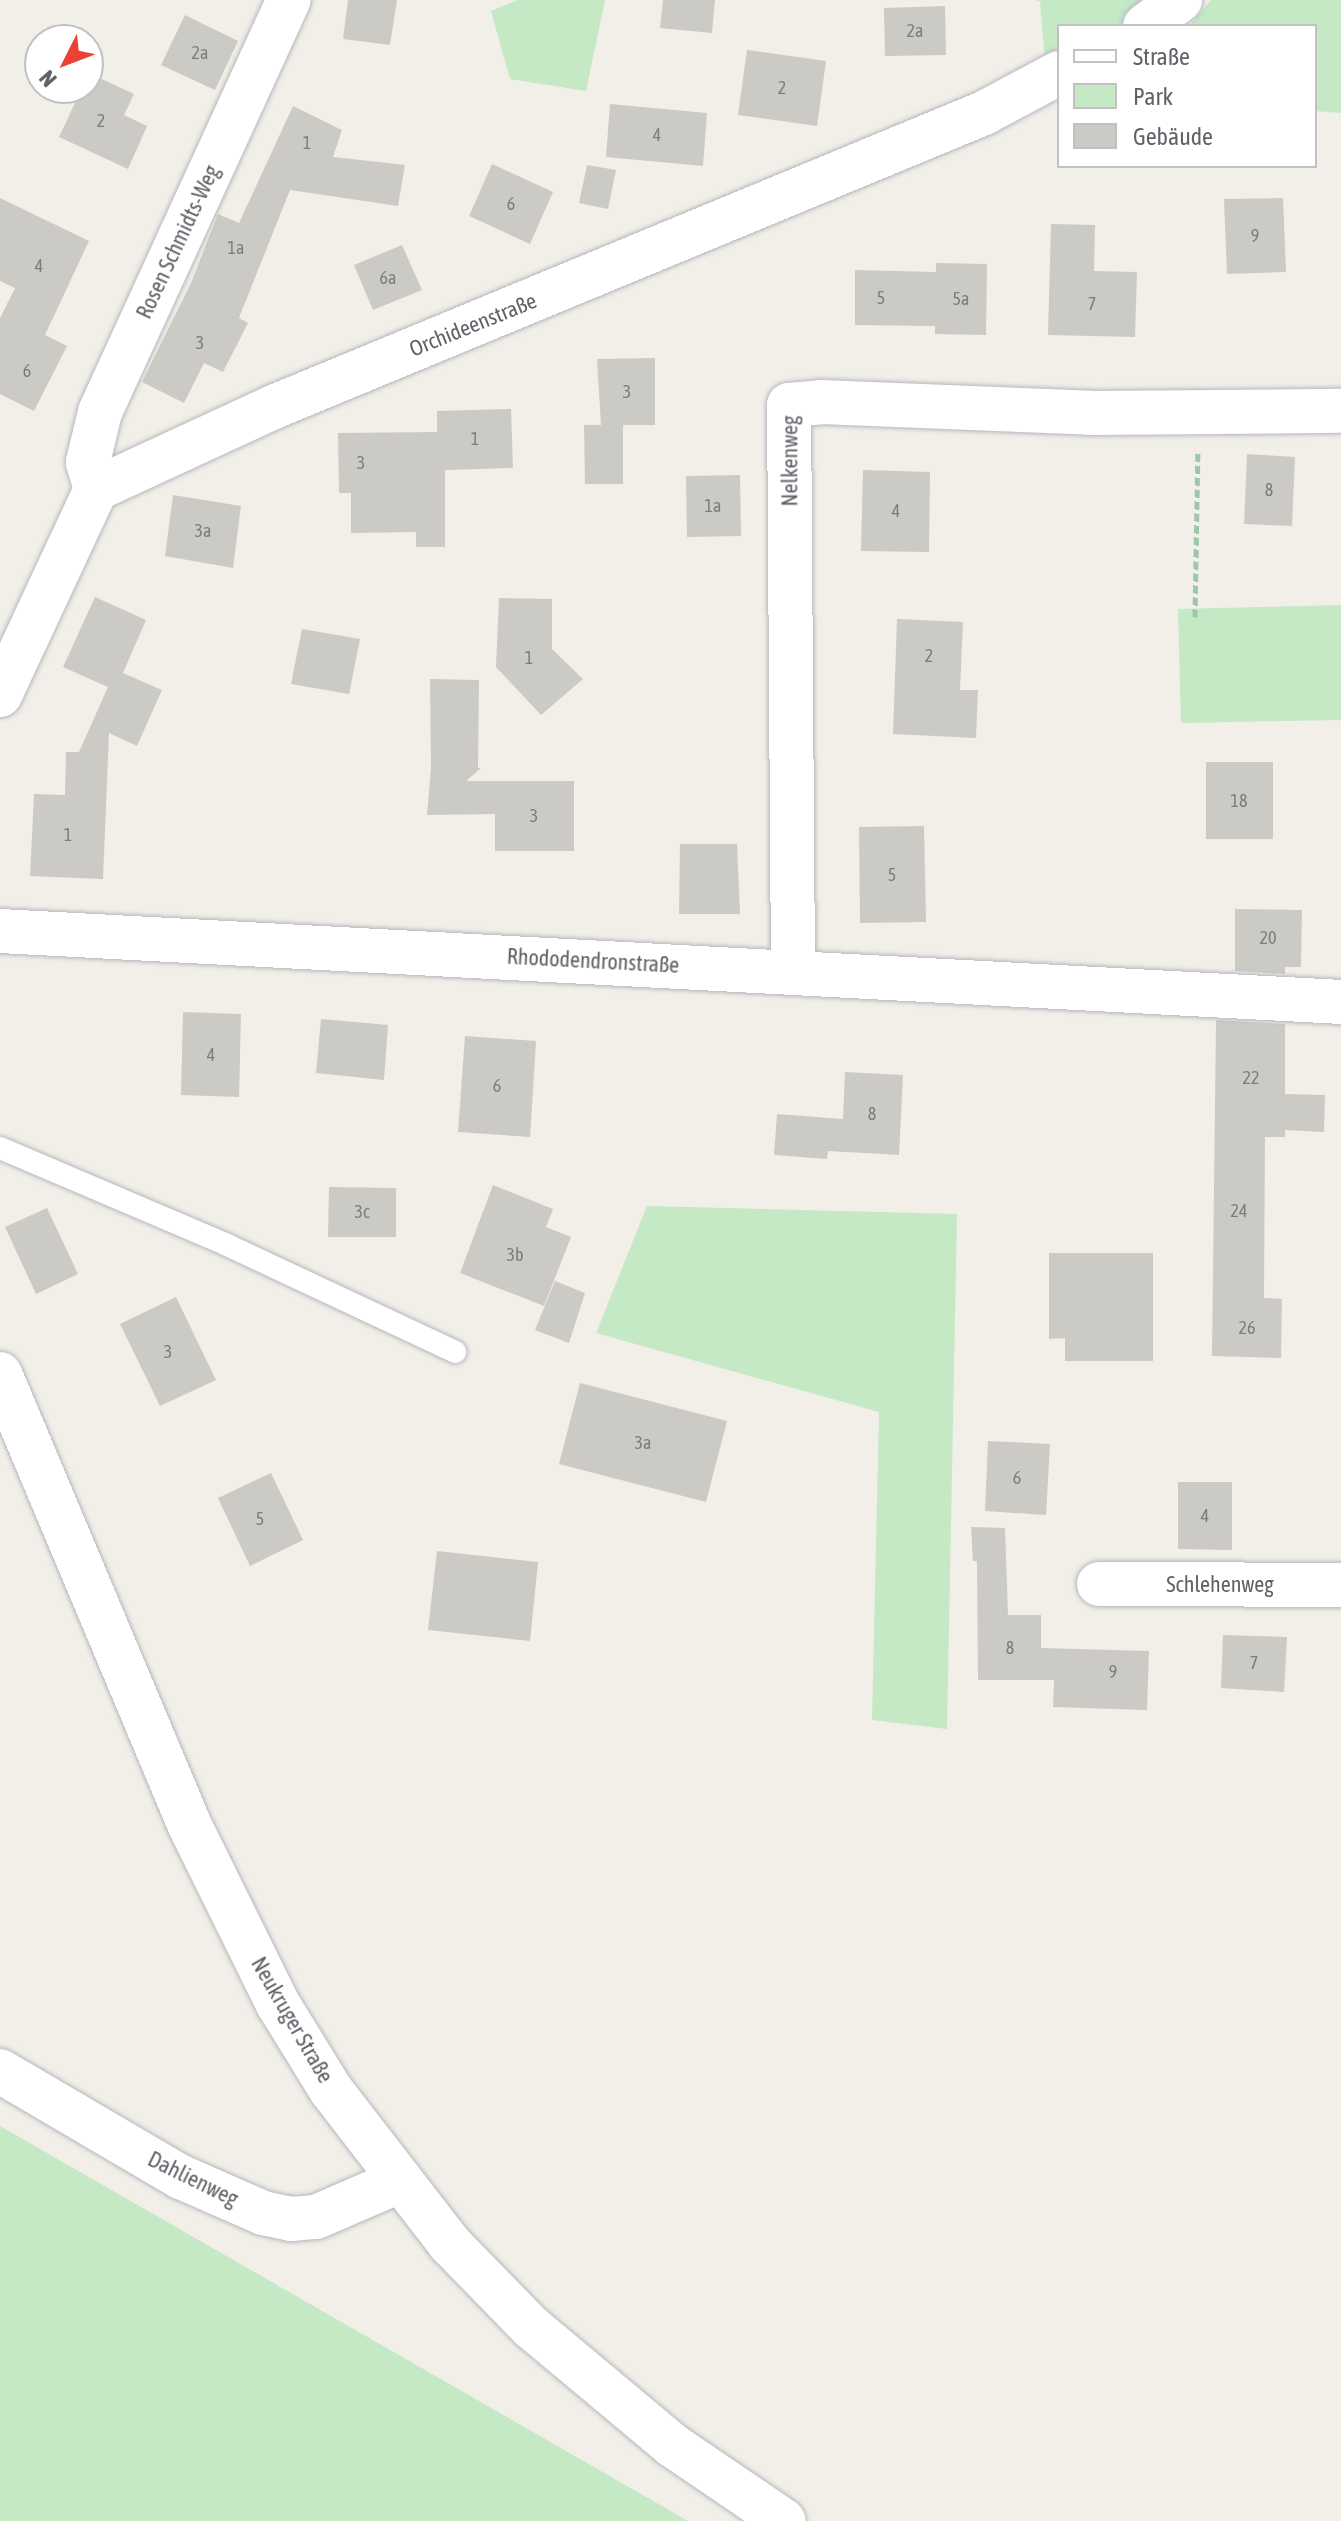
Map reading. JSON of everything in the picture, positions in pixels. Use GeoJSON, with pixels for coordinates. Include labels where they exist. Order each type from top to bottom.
{"type":"FeatureCollection","features":[{"type":"Feature","properties":{"kind":"street","name":"Rosen Schmidts-Weg"},"geometry":{"type":"LineString","coordinates":[[96,489],[88,462],[100,412],[289,0]]}},
{"type":"Feature","properties":{"kind":"street"},"geometry":{"type":"LineString","coordinates":[[1148,24],[1180,0]]}},
{"type":"Feature","properties":{"kind":"street","name":"Orchideenstraße"},"geometry":{"type":"LineString","coordinates":[[96,489],[276,406],[984,113],[1057,74]]}},
{"type":"Feature","properties":{"kind":"street","name":"Nelkenweg"},"geometry":{"type":"LineString","coordinates":[[793,971],[789,405],[821,402],[1091,413],[1341,411]]}},
{"type":"Feature","properties":{"kind":"street"},"geometry":{"type":"LineString","coordinates":[[0,695],[96,489]]}},
{"type":"Feature","properties":{"kind":"street","name":"Rhododendronstraße"},"geometry":{"type":"LineString","coordinates":[[0,931],[1341,1002]]}},
{"type":"Feature","properties":{"kind":"street","name":"Neukruger Straße"},"geometry":{"type":"LineString","coordinates":[[0,1374],[189,1824],[278,2004],[331,2090],[450,2244],[531,2327],[672,2445],[784,2521]]}},
{"type":"Feature","properties":{"kind":"street","name":"Schlehenweg"},"geometry":{"type":"LineString","coordinates":[[1099,1584],[1341,1585]]}},
{"type":"Feature","properties":{"kind":"street","name":"Dahlienweg"},"geometry":{"type":"LineString","coordinates":[[0,2071],[181,2177],[263,2213],[291,2219],[316,2217],[399,2181]]}},
{"type":"Feature","properties":{"kind":"lane"},"geometry":{"type":"LineString","coordinates":[[0,1148],[227,1245],[455,1352]]}},
{"type":"Feature","properties":{"kind":"path"},"geometry":{"type":"LineString","coordinates":[[1195,617],[1199,412]]}},
{"type":"Feature","properties":{"kind":"green space"},"geometry":{"type":"Polygon","coordinates":[[[518,0],[605,0],[586,91],[510,79],[491,11],[518,0]]]}},
{"type":"Feature","properties":{"kind":"green space"},"geometry":{"type":"Polygon","coordinates":[[[1034,0],[1163,0],[1147,14],[1124,24],[1057,24],[1057,55],[1045,61],[1040,1],[1034,0]]]}},
{"type":"Feature","properties":{"kind":"green space"},"geometry":{"type":"Polygon","coordinates":[[[1211,0],[1341,0],[1341,113],[1317,111],[1317,24],[1191,24],[1211,0]]]}},
{"type":"Feature","properties":{"kind":"green space"},"geometry":{"type":"Polygon","coordinates":[[[1341,605],[1341,720],[1181,723],[1178,609],[1341,605]]]}},
{"type":"Feature","properties":{"kind":"green space"},"geometry":{"type":"Polygon","coordinates":[[[647,1206],[957,1214],[947,1729],[872,1720],[879,1412],[596,1333],[647,1206]]]}},
{"type":"Feature","properties":{"kind":"green space"},"geometry":{"type":"Polygon","coordinates":[[[0,2126],[688,2521],[0,2521],[0,2126]]]}},
{"type":"Feature","properties":{"kind":"building"},"geometry":{"type":"Polygon","coordinates":[[[348,0],[397,0],[390,45],[343,39],[348,0]]]}},
{"type":"Feature","properties":{"kind":"building"},"geometry":{"type":"Polygon","coordinates":[[[663,0],[715,0],[712,33],[660,28],[663,0]]]}},
{"type":"Feature","properties":{"kind":"building"},"geometry":{"type":"Polygon","coordinates":[[[945,6],[946,55],[885,56],[884,8],[945,6]]]}},
{"type":"Feature","properties":{"kind":"building"},"geometry":{"type":"Polygon","coordinates":[[[185,15],[238,41],[215,90],[161,65],[185,15]]]}},
{"type":"Feature","properties":{"kind":"building"},"geometry":{"type":"Polygon","coordinates":[[[747,50],[826,61],[817,126],[738,115],[747,50]]]}},
{"type":"Feature","properties":{"kind":"building"},"geometry":{"type":"Polygon","coordinates":[[[104,80],[134,94],[124,115],[147,126],[128,169],[59,137],[74,104],[104,104],[104,80]]]}},
{"type":"Feature","properties":{"kind":"building"},"geometry":{"type":"Polygon","coordinates":[[[610,104],[707,113],[703,166],[606,157],[610,104]]]}},
{"type":"Feature","properties":{"kind":"building"},"geometry":{"type":"Polygon","coordinates":[[[293,106],[342,130],[333,157],[405,165],[398,206],[290,190],[239,318],[248,323],[223,372],[204,363],[184,403],[142,382],[191,283],[218,214],[239,223],[293,106]]]}},
{"type":"Feature","properties":{"kind":"building"},"geometry":{"type":"Polygon","coordinates":[[[492,164],[553,192],[530,244],[469,216],[492,164]]]}},
{"type":"Feature","properties":{"kind":"building"},"geometry":{"type":"Polygon","coordinates":[[[587,165],[616,170],[608,209],[579,203],[587,165]]]}},
{"type":"Feature","properties":{"kind":"building"},"geometry":{"type":"Polygon","coordinates":[[[0,198],[89,241],[45,335],[67,346],[34,411],[0,394],[0,318],[15,288],[0,281],[0,198]]]}},
{"type":"Feature","properties":{"kind":"building"},"geometry":{"type":"Polygon","coordinates":[[[1283,198],[1286,272],[1227,274],[1224,199],[1283,198]]]}},
{"type":"Feature","properties":{"kind":"building"},"geometry":{"type":"Polygon","coordinates":[[[1051,224],[1095,225],[1094,271],[1137,272],[1135,337],[1048,335],[1051,224]]]}},
{"type":"Feature","properties":{"kind":"building"},"geometry":{"type":"Polygon","coordinates":[[[402,245],[422,290],[373,310],[354,265],[402,245]]]}},
{"type":"Feature","properties":{"kind":"building"},"geometry":{"type":"Polygon","coordinates":[[[936,263],[987,264],[986,335],[935,334],[935,326],[855,325],[855,270],[936,272],[936,263]]]}},
{"type":"Feature","properties":{"kind":"building"},"geometry":{"type":"Polygon","coordinates":[[[655,358],[655,425],[623,425],[623,484],[585,484],[584,425],[601,425],[597,359],[655,358]]]}},
{"type":"Feature","properties":{"kind":"building"},"geometry":{"type":"Polygon","coordinates":[[[511,409],[513,468],[445,470],[445,547],[416,547],[416,532],[351,533],[351,493],[339,493],[338,433],[437,432],[437,411],[511,409]]]}},
{"type":"Feature","properties":{"kind":"building"},"geometry":{"type":"Polygon","coordinates":[[[1247,454],[1295,457],[1292,526],[1244,524],[1247,454]]]}},
{"type":"Feature","properties":{"kind":"building"},"geometry":{"type":"Polygon","coordinates":[[[863,470],[930,472],[929,552],[861,551],[863,470]]]}},
{"type":"Feature","properties":{"kind":"building"},"geometry":{"type":"Polygon","coordinates":[[[740,475],[741,536],[687,537],[686,476],[740,475]]]}},
{"type":"Feature","properties":{"kind":"building"},"geometry":{"type":"Polygon","coordinates":[[[173,495],[241,506],[233,568],[165,556],[173,495]]]}},
{"type":"Feature","properties":{"kind":"building"},"geometry":{"type":"Polygon","coordinates":[[[95,597],[146,620],[123,673],[162,690],[137,746],[109,733],[103,879],[30,876],[34,794],[65,795],[66,752],[79,752],[108,687],[63,667],[95,597]]]}},
{"type":"Feature","properties":{"kind":"building"},"geometry":{"type":"Polygon","coordinates":[[[499,598],[552,599],[552,649],[583,679],[541,715],[496,667],[499,598]]]}},
{"type":"Feature","properties":{"kind":"building"},"geometry":{"type":"Polygon","coordinates":[[[897,619],[963,622],[960,690],[978,690],[976,738],[893,734],[897,619]]]}},
{"type":"Feature","properties":{"kind":"building"},"geometry":{"type":"Polygon","coordinates":[[[302,629],[360,639],[349,694],[291,684],[302,629]]]}},
{"type":"Feature","properties":{"kind":"building"},"geometry":{"type":"Polygon","coordinates":[[[430,679],[479,680],[478,768],[481,768],[466,781],[574,781],[574,851],[495,851],[495,814],[427,815],[431,768],[430,679]]]}},
{"type":"Feature","properties":{"kind":"building"},"geometry":{"type":"Polygon","coordinates":[[[1206,762],[1273,762],[1273,839],[1206,839],[1206,762]]]}},
{"type":"Feature","properties":{"kind":"building"},"geometry":{"type":"Polygon","coordinates":[[[924,826],[926,922],[860,923],[859,827],[924,826]]]}},
{"type":"Feature","properties":{"kind":"building"},"geometry":{"type":"Polygon","coordinates":[[[680,844],[737,844],[740,914],[679,914],[680,844]]]}},
{"type":"Feature","properties":{"kind":"building"},"geometry":{"type":"Polygon","coordinates":[[[1235,909],[1302,910],[1301,967],[1285,967],[1285,974],[1235,971],[1235,909]]]}},
{"type":"Feature","properties":{"kind":"building"},"geometry":{"type":"Polygon","coordinates":[[[183,1012],[241,1014],[239,1097],[181,1095],[183,1012]]]}},
{"type":"Feature","properties":{"kind":"building"},"geometry":{"type":"Polygon","coordinates":[[[321,1019],[388,1025],[384,1080],[316,1073],[321,1019]]]}},
{"type":"Feature","properties":{"kind":"building"},"geometry":{"type":"Polygon","coordinates":[[[1216,1020],[1285,1024],[1285,1094],[1325,1095],[1324,1132],[1285,1130],[1285,1137],[1265,1137],[1264,1298],[1282,1299],[1281,1358],[1212,1356],[1216,1020]]]}},
{"type":"Feature","properties":{"kind":"building"},"geometry":{"type":"Polygon","coordinates":[[[465,1036],[536,1041],[530,1137],[458,1132],[465,1036]]]}},
{"type":"Feature","properties":{"kind":"building"},"geometry":{"type":"Polygon","coordinates":[[[845,1072],[903,1075],[899,1155],[828,1151],[827,1159],[774,1155],[777,1114],[843,1119],[845,1072]]]}},
{"type":"Feature","properties":{"kind":"building"},"geometry":{"type":"Polygon","coordinates":[[[493,1185],[553,1209],[546,1227],[571,1237],[544,1306],[460,1273],[493,1185]]]}},
{"type":"Feature","properties":{"kind":"building"},"geometry":{"type":"Polygon","coordinates":[[[329,1187],[396,1188],[396,1237],[328,1237],[329,1187]]]}},
{"type":"Feature","properties":{"kind":"building"},"geometry":{"type":"Polygon","coordinates":[[[47,1208],[78,1274],[36,1294],[5,1227],[47,1208]]]}},
{"type":"Feature","properties":{"kind":"building"},"geometry":{"type":"Polygon","coordinates":[[[1049,1253],[1153,1253],[1153,1361],[1065,1361],[1065,1338],[1049,1339],[1049,1253]]]}},
{"type":"Feature","properties":{"kind":"building"},"geometry":{"type":"Polygon","coordinates":[[[555,1281],[585,1293],[569,1343],[535,1330],[555,1281]]]}},
{"type":"Feature","properties":{"kind":"building"},"geometry":{"type":"Polygon","coordinates":[[[176,1297],[216,1380],[160,1406],[120,1324],[176,1297]]]}},
{"type":"Feature","properties":{"kind":"building"},"geometry":{"type":"Polygon","coordinates":[[[580,1383],[727,1421],[706,1502],[559,1464],[580,1383]]]}},
{"type":"Feature","properties":{"kind":"building"},"geometry":{"type":"Polygon","coordinates":[[[988,1441],[1050,1444],[1046,1515],[985,1511],[988,1441]]]}},
{"type":"Feature","properties":{"kind":"building"},"geometry":{"type":"Polygon","coordinates":[[[271,1473],[303,1540],[250,1566],[218,1498],[271,1473]]]}},
{"type":"Feature","properties":{"kind":"building"},"geometry":{"type":"Polygon","coordinates":[[[1178,1482],[1232,1482],[1232,1550],[1178,1549],[1178,1482]]]}},
{"type":"Feature","properties":{"kind":"building"},"geometry":{"type":"Polygon","coordinates":[[[971,1527],[1005,1528],[1008,1615],[1041,1615],[1041,1648],[1149,1651],[1147,1710],[1053,1707],[1054,1680],[978,1680],[977,1561],[973,1561],[971,1527]]]}},
{"type":"Feature","properties":{"kind":"building"},"geometry":{"type":"Polygon","coordinates":[[[437,1551],[538,1562],[530,1641],[428,1630],[437,1551]]]}},
{"type":"Feature","properties":{"kind":"building"},"geometry":{"type":"Polygon","coordinates":[[[1223,1635],[1287,1637],[1284,1692],[1221,1688],[1223,1635]]]}}]}
